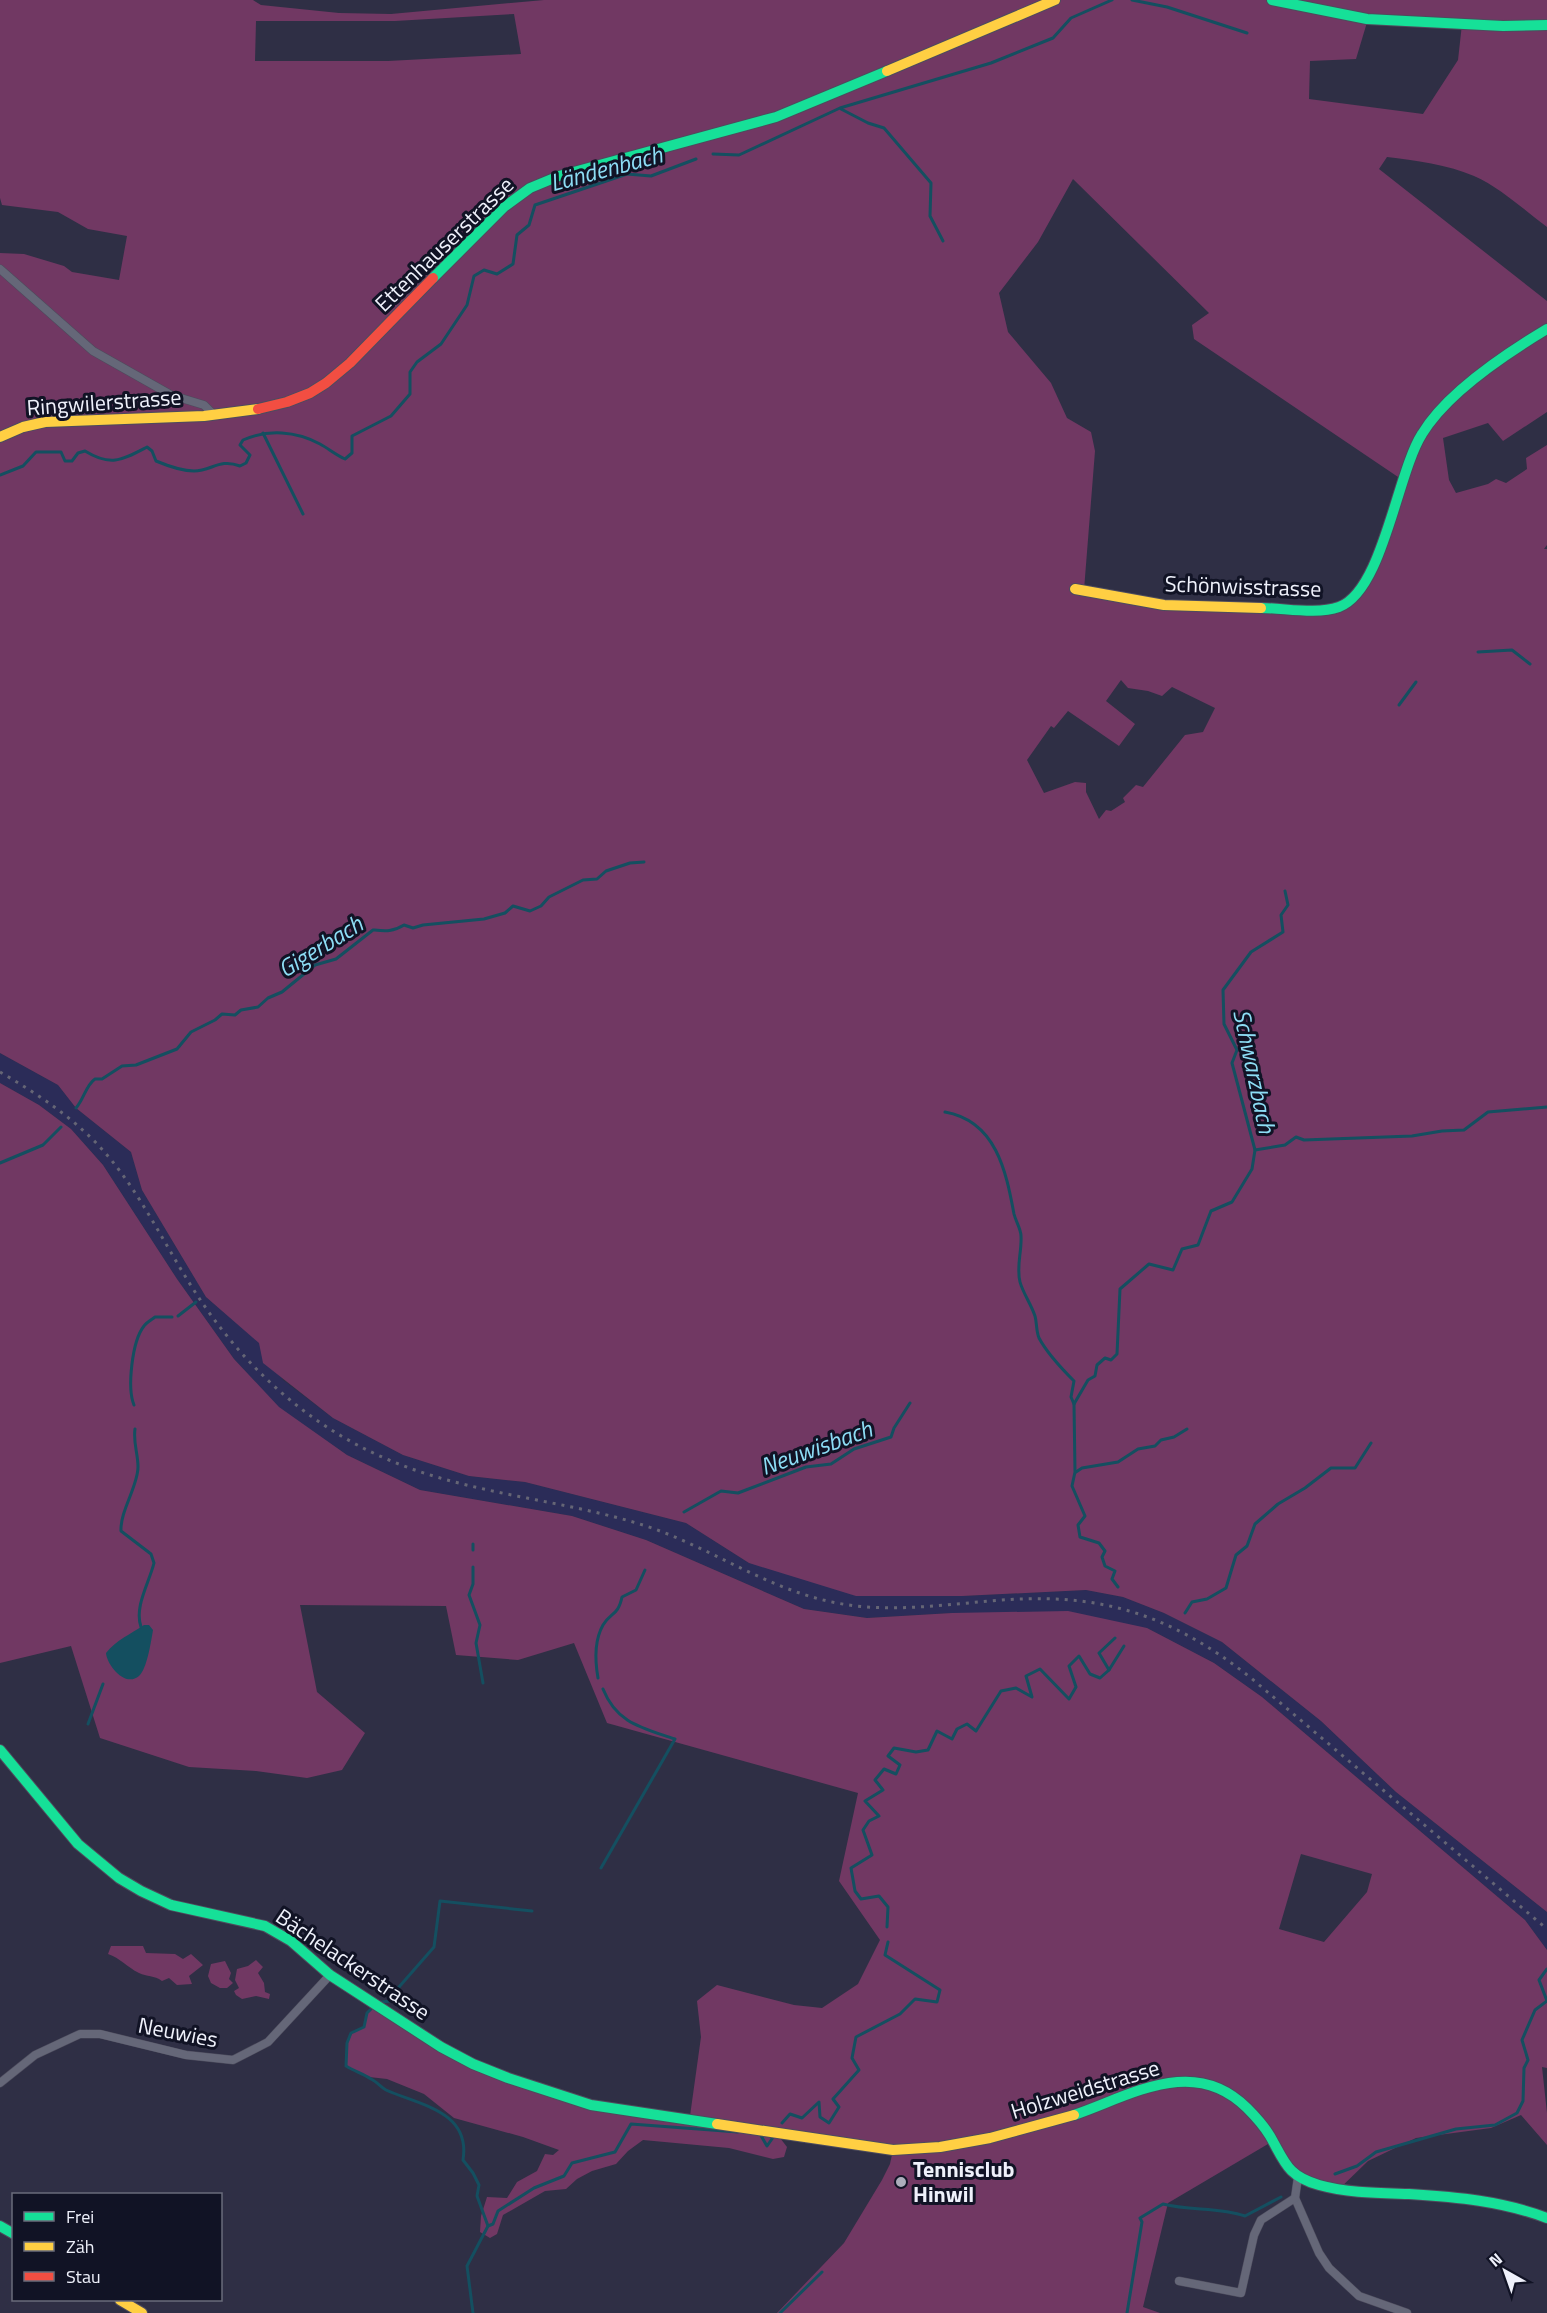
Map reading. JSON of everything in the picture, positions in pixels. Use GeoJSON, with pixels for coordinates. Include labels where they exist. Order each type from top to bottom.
{"type":"FeatureCollection","features":[{"type":"Feature","properties":{"kind":"street","name":"Ettenhauserstrasse"},"geometry":{"type":"LineString","coordinates":[[213,414],[291,400],[312,392],[328,382],[350,363],[504,207],[530,188],[559,176],[776,117],[1055,0]]}},
{"type":"Feature","properties":{"kind":"street"},"geometry":{"type":"LineString","coordinates":[[1272,0],[1367,19],[1503,26],[1547,25]]}},
{"type":"Feature","properties":{"kind":"street"},"geometry":{"type":"LineString","coordinates":[[0,270],[93,351],[171,395],[204,405],[213,414]]}},
{"type":"Feature","properties":{"kind":"street","name":"Schönwisstrasse"},"geometry":{"type":"LineString","coordinates":[[1075,589],[1175,605],[1326,609],[1346,604],[1358,594],[1366,581],[1385,533],[1410,456],[1432,419],[1516,348],[1547,329]]}},
{"type":"Feature","properties":{"kind":"street","name":"Ringwilerstrasse"},"geometry":{"type":"LineString","coordinates":[[0,437],[20,427],[51,422],[213,414]]}},
{"type":"Feature","properties":{"kind":"street","name":"Bächelackerstrasse"},"geometry":{"type":"LineString","coordinates":[[0,1750],[78,1844],[119,1878],[171,1905],[265,1926],[291,1941],[330,1975],[441,2047],[473,2064],[528,2086],[591,2105]]}},
{"type":"Feature","properties":{"kind":"street","name":"Neuwies"},"geometry":{"type":"LineString","coordinates":[[0,2083],[35,2055],[80,2034],[99,2034],[186,2055],[233,2060],[261,2047],[273,2037],[330,1975]]}},
{"type":"Feature","properties":{"kind":"street","name":"Holzweidstrasse"},"geometry":{"type":"LineString","coordinates":[[591,2105],[893,2150],[909,2150],[958,2144],[1042,2124],[1157,2085],[1202,2082],[1220,2086],[1239,2100],[1266,2130],[1283,2164],[1298,2177]]}},
{"type":"Feature","properties":{"kind":"street"},"geometry":{"type":"LineString","coordinates":[[1407,2313],[1359,2296],[1335,2275],[1319,2253],[1295,2198],[1298,2177],[1325,2186],[1354,2191],[1486,2200],[1547,2218]]}},
{"type":"Feature","properties":{"kind":"street"},"geometry":{"type":"LineString","coordinates":[[1179,2281],[1241,2293],[1254,2235],[1261,2220],[1295,2198]]}},
{"type":"Feature","properties":{"kind":"street"},"geometry":{"type":"LineString","coordinates":[[122,2301],[142,2313]]}},
{"type":"Feature","properties":{"kind":"shaded area"},"geometry":{"type":"Polygon","coordinates":[[[0,0],[253,0],[261,5],[339,13],[391,14],[544,0],[1547,0],[1547,227],[1494,187],[1464,172],[1431,163],[1387,157],[1379,169],[1547,301],[1547,412],[1503,441],[1488,423],[1443,438],[1449,480],[1456,493],[1488,484],[1496,479],[1506,483],[1527,469],[1526,458],[1547,445],[1547,545],[1544,549],[1547,549],[1547,1912],[1396,1792],[1321,1721],[1222,1642],[1164,1613],[1123,1597],[1086,1590],[962,1596],[856,1596],[749,1563],[686,1523],[525,1482],[469,1476],[403,1455],[333,1418],[263,1363],[259,1343],[206,1297],[142,1190],[131,1152],[76,1108],[58,1085],[0,1053],[0,253],[24,254],[64,266],[72,272],[119,280],[127,236],[88,229],[58,212],[2,205],[0,198],[0,0]],[[514,14],[395,21],[256,21],[255,61],[388,61],[521,54],[514,14]],[[1368,19],[1356,59],[1310,61],[1309,99],[1423,114],[1458,60],[1462,24],[1368,19]],[[1073,179],[1038,242],[999,293],[1008,332],[1051,383],[1067,418],[1091,432],[1095,451],[1084,590],[1139,601],[1326,609],[1358,594],[1401,479],[1194,339],[1192,325],[1209,313],[1073,179]],[[1121,680],[1106,701],[1135,724],[1119,746],[1068,711],[1054,728],[1051,726],[1027,760],[1044,793],[1075,782],[1086,783],[1086,792],[1099,819],[1106,810],[1111,811],[1125,802],[1123,798],[1136,785],[1143,787],[1185,735],[1203,732],[1215,708],[1172,687],[1162,696],[1128,688],[1121,680]]]}},
{"type":"Feature","properties":{"kind":"shaded area"},"geometry":{"type":"Polygon","coordinates":[[[0,1053],[58,1085],[76,1108],[131,1152],[142,1190],[206,1297],[260,1343],[283,1380],[333,1418],[403,1455],[469,1476],[525,1482],[686,1523],[749,1563],[962,1596],[1086,1590],[1123,1597],[1164,1613],[1222,1642],[1321,1721],[1396,1792],[1547,1912],[1547,1950],[1525,1920],[1262,1697],[1214,1663],[1147,1628],[952,1613],[867,1618],[804,1609],[646,1540],[572,1516],[420,1490],[347,1455],[279,1408],[234,1359],[177,1279],[103,1165],[71,1129],[39,1105],[0,1083],[0,1053]]]}},
{"type":"Feature","properties":{"kind":"shaded area"},"geometry":{"type":"Polygon","coordinates":[[[0,1083],[39,1105],[71,1129],[103,1165],[177,1279],[234,1359],[279,1407],[347,1455],[420,1490],[572,1516],[646,1540],[804,1609],[867,1618],[952,1613],[1068,1611],[1147,1628],[1214,1663],[1262,1697],[1525,1920],[1547,1950],[1547,2068],[1542,2067],[1547,2113],[1547,2145],[1521,2115],[1491,2128],[1416,2138],[1368,2161],[1334,2194],[1291,2177],[1268,2144],[1168,2203],[1143,2307],[1160,2313],[777,2313],[844,2243],[882,2180],[890,2164],[893,2150],[690,2116],[701,2037],[697,2001],[717,1985],[794,2005],[822,2008],[858,1984],[880,1940],[839,1881],[858,1793],[607,1723],[574,1643],[518,1660],[456,1655],[446,1606],[300,1605],[317,1692],[365,1733],[342,1770],[307,1778],[256,1771],[189,1767],[100,1738],[71,1646],[0,1663],[0,1083]],[[1301,1854],[1279,1929],[1324,1942],[1367,1892],[1372,1874],[1301,1854]]]}},
{"type":"Feature","properties":{"kind":"shaded area"},"geometry":{"type":"Polygon","coordinates":[[[111,1946],[143,1946],[146,1953],[175,1954],[183,1959],[191,1954],[203,1965],[189,1976],[192,1984],[177,1985],[169,1978],[162,1981],[135,1971],[108,1954],[111,1946]]]}},
{"type":"Feature","properties":{"kind":"shaded area"},"geometry":{"type":"Polygon","coordinates":[[[256,1960],[263,1967],[258,1973],[264,1983],[265,1992],[270,1994],[269,1999],[256,1996],[242,1999],[234,1991],[239,1988],[235,1980],[237,1969],[248,1966],[256,1960]]]}},
{"type":"Feature","properties":{"kind":"shaded area"},"geometry":{"type":"Polygon","coordinates":[[[225,1961],[231,1973],[229,1979],[233,1983],[227,1988],[220,1988],[211,1983],[208,1976],[211,1964],[225,1961]]]}},
{"type":"Feature","properties":{"kind":"shaded area"},"geometry":{"type":"Polygon","coordinates":[[[377,2005],[441,2047],[559,2096],[777,2134],[787,2147],[784,2157],[773,2159],[729,2148],[643,2140],[616,2164],[592,2171],[577,2179],[566,2189],[545,2191],[503,2215],[497,2234],[490,2238],[480,2232],[481,2216],[487,2197],[507,2198],[517,2182],[537,2171],[545,2154],[553,2155],[559,2150],[523,2137],[454,2118],[424,2094],[387,2079],[369,2077],[346,2066],[347,2043],[351,2033],[364,2027],[367,2013],[377,2005]]]}},
{"type":"Feature","properties":{"kind":"water"},"geometry":{"type":"Polygon","coordinates":[[[144,1625],[149,1625],[153,1630],[146,1662],[139,1676],[128,1679],[113,1669],[106,1653],[119,1641],[144,1625]]]}},
{"type":"Feature","properties":{"kind":"waterway","name":"Ländenbach"},"geometry":{"type":"LineString","coordinates":[[713,154],[739,155],[840,108],[991,63],[1053,38],[1071,18],[1112,0]]}},
{"type":"Feature","properties":{"kind":"waterway","name":"Ländenbach"},"geometry":{"type":"LineString","coordinates":[[1132,0],[1167,7],[1247,33]]}},
{"type":"Feature","properties":{"kind":"waterway"},"geometry":{"type":"LineString","coordinates":[[841,109],[868,123],[884,128],[931,183],[930,216],[943,241]]}},
{"type":"Feature","properties":{"kind":"waterway","name":"Ländenbach"},"geometry":{"type":"LineString","coordinates":[[0,475],[23,466],[36,452],[61,452],[65,461],[72,461],[78,453],[85,451],[102,459],[116,460],[147,447],[152,451],[156,461],[179,469],[200,470],[226,463],[240,466],[246,463],[250,455],[240,445],[243,440],[272,433],[301,436],[345,459],[352,453],[352,436],[391,416],[410,394],[410,372],[417,362],[441,344],[467,305],[474,276],[484,270],[497,274],[513,264],[517,235],[529,225],[535,205],[627,174],[651,176],[696,159]]}},
{"type":"Feature","properties":{"kind":"waterway"},"geometry":{"type":"LineString","coordinates":[[263,433],[303,514]]}},
{"type":"Feature","properties":{"kind":"waterway","name":"Schwarzbach"},"geometry":{"type":"LineString","coordinates":[[1478,652],[1512,650],[1530,664]]}},
{"type":"Feature","properties":{"kind":"waterway","name":"Schwarzbach"},"geometry":{"type":"LineString","coordinates":[[1399,705],[1416,682]]}},
{"type":"Feature","properties":{"kind":"waterway","name":"Gigerbach"},"geometry":{"type":"LineString","coordinates":[[76,1108],[95,1079],[102,1079],[122,1066],[136,1065],[177,1049],[191,1032],[222,1014],[235,1015],[241,1010],[258,1007],[268,998],[282,992],[315,965],[336,959],[373,930],[396,929],[404,925],[413,928],[484,919],[505,913],[513,906],[530,911],[541,906],[549,897],[583,880],[597,879],[606,871],[630,863],[644,862]]}},
{"type":"Feature","properties":{"kind":"waterway","name":"Schwarzbach"},"geometry":{"type":"LineString","coordinates":[[1118,1587],[1112,1579],[1115,1571],[1105,1566],[1102,1557],[1105,1551],[1099,1543],[1080,1537],[1078,1525],[1085,1516],[1072,1486],[1075,1472],[1074,1404],[1088,1380],[1095,1376],[1097,1365],[1105,1358],[1111,1360],[1117,1354],[1120,1289],[1149,1264],[1173,1270],[1182,1249],[1198,1245],[1211,1211],[1232,1202],[1252,1169],[1255,1150],[1232,1063],[1237,1050],[1224,1024],[1223,990],[1251,952],[1283,932],[1281,915],[1288,905],[1285,891]]}},
{"type":"Feature","properties":{"kind":"waterway"},"geometry":{"type":"LineString","coordinates":[[1255,1150],[1285,1145],[1296,1137],[1304,1140],[1412,1136],[1464,1130],[1488,1112],[1547,1107]]}},
{"type":"Feature","properties":{"kind":"waterway"},"geometry":{"type":"LineString","coordinates":[[945,1112],[962,1117],[976,1126],[996,1150],[1021,1233],[1020,1282],[1035,1316],[1039,1338],[1050,1355],[1074,1381],[1071,1397],[1074,1404]]}},
{"type":"Feature","properties":{"kind":"waterway","name":"Gigerbach"},"geometry":{"type":"LineString","coordinates":[[0,1163],[43,1145],[61,1127]]}},
{"type":"Feature","properties":{"kind":"waterway"},"geometry":{"type":"LineString","coordinates":[[178,1316],[196,1302]]}},
{"type":"Feature","properties":{"kind":"waterway"},"geometry":{"type":"LineString","coordinates":[[134,1405],[131,1376],[136,1342],[145,1325],[155,1317],[172,1317]]}},
{"type":"Feature","properties":{"kind":"waterway","name":"Neuwisbach"},"geometry":{"type":"LineString","coordinates":[[684,1512],[721,1491],[738,1493],[806,1467],[831,1464],[854,1449],[891,1437],[910,1403]]}},
{"type":"Feature","properties":{"kind":"waterway"},"geometry":{"type":"LineString","coordinates":[[135,1429],[137,1474],[123,1515],[121,1531],[151,1554],[154,1563],[139,1611],[141,1627]]}},
{"type":"Feature","properties":{"kind":"waterway"},"geometry":{"type":"LineString","coordinates":[[1076,1472],[1082,1468],[1118,1462],[1138,1449],[1155,1446],[1161,1440],[1174,1437],[1187,1429]]}},
{"type":"Feature","properties":{"kind":"waterway"},"geometry":{"type":"LineString","coordinates":[[1185,1613],[1192,1602],[1207,1599],[1226,1588],[1236,1555],[1247,1546],[1255,1524],[1278,1504],[1305,1488],[1331,1468],[1355,1468],[1371,1443]]}},
{"type":"Feature","properties":{"kind":"waterway"},"geometry":{"type":"LineString","coordinates":[[473,1544],[473,1550]]}},
{"type":"Feature","properties":{"kind":"waterway"},"geometry":{"type":"LineString","coordinates":[[473,1567],[473,1584],[469,1595],[480,1625],[476,1643],[483,1683]]}},
{"type":"Feature","properties":{"kind":"waterway","name":"Neuwisbach"},"geometry":{"type":"LineString","coordinates":[[598,1678],[596,1651],[600,1631],[618,1608],[622,1597],[636,1590],[645,1570]]}},
{"type":"Feature","properties":{"kind":"waterway","name":"Schwarzbach"},"geometry":{"type":"LineString","coordinates":[[887,1927],[888,1907],[879,1896],[861,1899],[855,1891],[851,1868],[872,1855],[863,1830],[869,1821],[879,1816],[865,1801],[883,1790],[875,1780],[884,1769],[896,1774],[900,1765],[888,1756],[894,1748],[916,1752],[928,1750],[937,1731],[952,1739],[957,1729],[967,1724],[976,1731],[1001,1691],[1016,1688],[1032,1697],[1026,1676],[1040,1669],[1069,1699],[1076,1687],[1069,1666],[1079,1656],[1090,1674],[1100,1678],[1109,1670],[1099,1653],[1115,1638]]}},
{"type":"Feature","properties":{"kind":"waterway"},"geometry":{"type":"LineString","coordinates":[[1109,1670],[1124,1646]]}},
{"type":"Feature","properties":{"kind":"waterway"},"geometry":{"type":"LineString","coordinates":[[88,1724],[103,1684]]}},
{"type":"Feature","properties":{"kind":"waterway","name":"Neuwisbach"},"geometry":{"type":"LineString","coordinates":[[601,1868],[675,1739],[642,1728],[623,1717],[609,1701],[603,1689]]}},
{"type":"Feature","properties":{"kind":"waterway","name":"Neuwisbach"},"geometry":{"type":"LineString","coordinates":[[381,2002],[391,2001],[393,1993],[399,1991],[399,1987],[434,1947],[440,1901],[532,1911]]}},
{"type":"Feature","properties":{"kind":"waterway","name":"Schwarzbach"},"geometry":{"type":"LineString","coordinates":[[782,2123],[790,2114],[802,2118],[819,2102],[820,2117],[829,2123],[839,2107],[833,2099],[859,2070],[852,2058],[856,2037],[900,2014],[915,1999],[937,2002],[940,1990],[885,1955],[888,1942]]}},
{"type":"Feature","properties":{"kind":"waterway"},"geometry":{"type":"LineString","coordinates":[[1547,1969],[1539,1980],[1547,2001]]}},
{"type":"Feature","properties":{"kind":"waterway"},"geometry":{"type":"LineString","coordinates":[[1335,2174],[1357,2166],[1376,2152],[1456,2129],[1495,2125],[1517,2113],[1523,2101],[1524,2068],[1528,2060],[1522,2040],[1535,2010],[1547,2001]]}},
{"type":"Feature","properties":{"kind":"waterway","name":"Neuwisbach"},"geometry":{"type":"LineString","coordinates":[[371,2009],[367,2013],[364,2027],[351,2033],[347,2043],[346,2066],[368,2077],[386,2090],[427,2106],[451,2120],[459,2130],[463,2144],[463,2160],[479,2185],[477,2196],[488,2226]]}},
{"type":"Feature","properties":{"kind":"waterway","name":"Schwarzbach"},"geometry":{"type":"LineString","coordinates":[[473,2313],[467,2266],[488,2226],[493,2224],[498,2211],[534,2188],[564,2176],[572,2163],[615,2152],[631,2124],[738,2132]]}},
{"type":"Feature","properties":{"kind":"waterway","name":"Schwarzbach"},"geometry":{"type":"LineString","coordinates":[[760,2134],[767,2146],[774,2136]]}},
{"type":"Feature","properties":{"kind":"waterway"},"geometry":{"type":"LineString","coordinates":[[1127,2313],[1142,2222],[1140,2218],[1163,2204],[1225,2211],[1245,2216],[1281,2197]]}},
{"type":"Feature","properties":{"kind":"waterway"},"geometry":{"type":"LineString","coordinates":[[780,2313],[822,2272]]}},
{"type":"Feature","properties":{"kind":"railway"},"geometry":{"type":"LineString","coordinates":[[0,1072],[53,1106],[100,1147],[146,1209],[185,1276],[225,1334],[272,1384],[299,1407],[357,1445],[420,1472],[452,1481],[582,1509],[646,1526],[694,1545],[787,1589],[837,1603],[894,1608],[1029,1599],[1064,1600],[1129,1611],[1160,1622],[1220,1655],[1251,1678],[1547,1929]]}},
{"type":"Feature","properties":{"kind":"traffic: fast"},"geometry":{"type":"LineString","coordinates":[[1272,0],[1367,19],[1503,26],[1547,25]]}},
{"type":"Feature","properties":{"kind":"traffic: fast"},"geometry":{"type":"LineString","coordinates":[[433,278],[504,207],[530,188],[559,176],[776,117],[887,71]]}},
{"type":"Feature","properties":{"kind":"traffic: fast"},"geometry":{"type":"LineString","coordinates":[[1261,608],[1320,611],[1339,607],[1354,597],[1367,579],[1378,556],[1413,452],[1422,434],[1446,404],[1478,376],[1547,329]]}},
{"type":"Feature","properties":{"kind":"traffic: fast"},"geometry":{"type":"LineString","coordinates":[[0,1750],[78,1844],[119,1878],[141,1891],[171,1905],[265,1926],[291,1941],[330,1975],[441,2047],[473,2064],[591,2105],[717,2124]]}},
{"type":"Feature","properties":{"kind":"traffic: fast"},"geometry":{"type":"LineString","coordinates":[[1074,2115],[1162,2084],[1184,2082],[1206,2084],[1227,2092],[1247,2108],[1270,2136],[1288,2167],[1308,2181],[1330,2188],[1352,2191],[1462,2198],[1513,2208],[1547,2218]]}},
{"type":"Feature","properties":{"kind":"traffic: fast"},"geometry":{"type":"LineString","coordinates":[[0,2226],[12,2233]]}},
{"type":"Feature","properties":{"kind":"traffic: slow"},"geometry":{"type":"LineString","coordinates":[[887,71],[1055,0]]}},
{"type":"Feature","properties":{"kind":"traffic: slow"},"geometry":{"type":"LineString","coordinates":[[0,437],[23,427],[45,422],[204,416],[258,409]]}},
{"type":"Feature","properties":{"kind":"traffic: slow"},"geometry":{"type":"LineString","coordinates":[[1075,589],[1164,605],[1261,608]]}},
{"type":"Feature","properties":{"kind":"traffic: slow"},"geometry":{"type":"LineString","coordinates":[[717,2124],[893,2150],[940,2147],[990,2138],[1074,2115]]}},
{"type":"Feature","properties":{"kind":"traffic: slow"},"geometry":{"type":"LineString","coordinates":[[122,2301],[142,2313]]}},
{"type":"Feature","properties":{"kind":"traffic: jam"},"geometry":{"type":"LineString","coordinates":[[258,409],[287,402],[310,393],[326,383],[350,363],[433,278]]}},
{"type":"Feature","properties":{"kind":"place","name":"Tennisclub Hinwil"},"geometry":{"type":"Point","coordinates":[901,2182]}}]}
